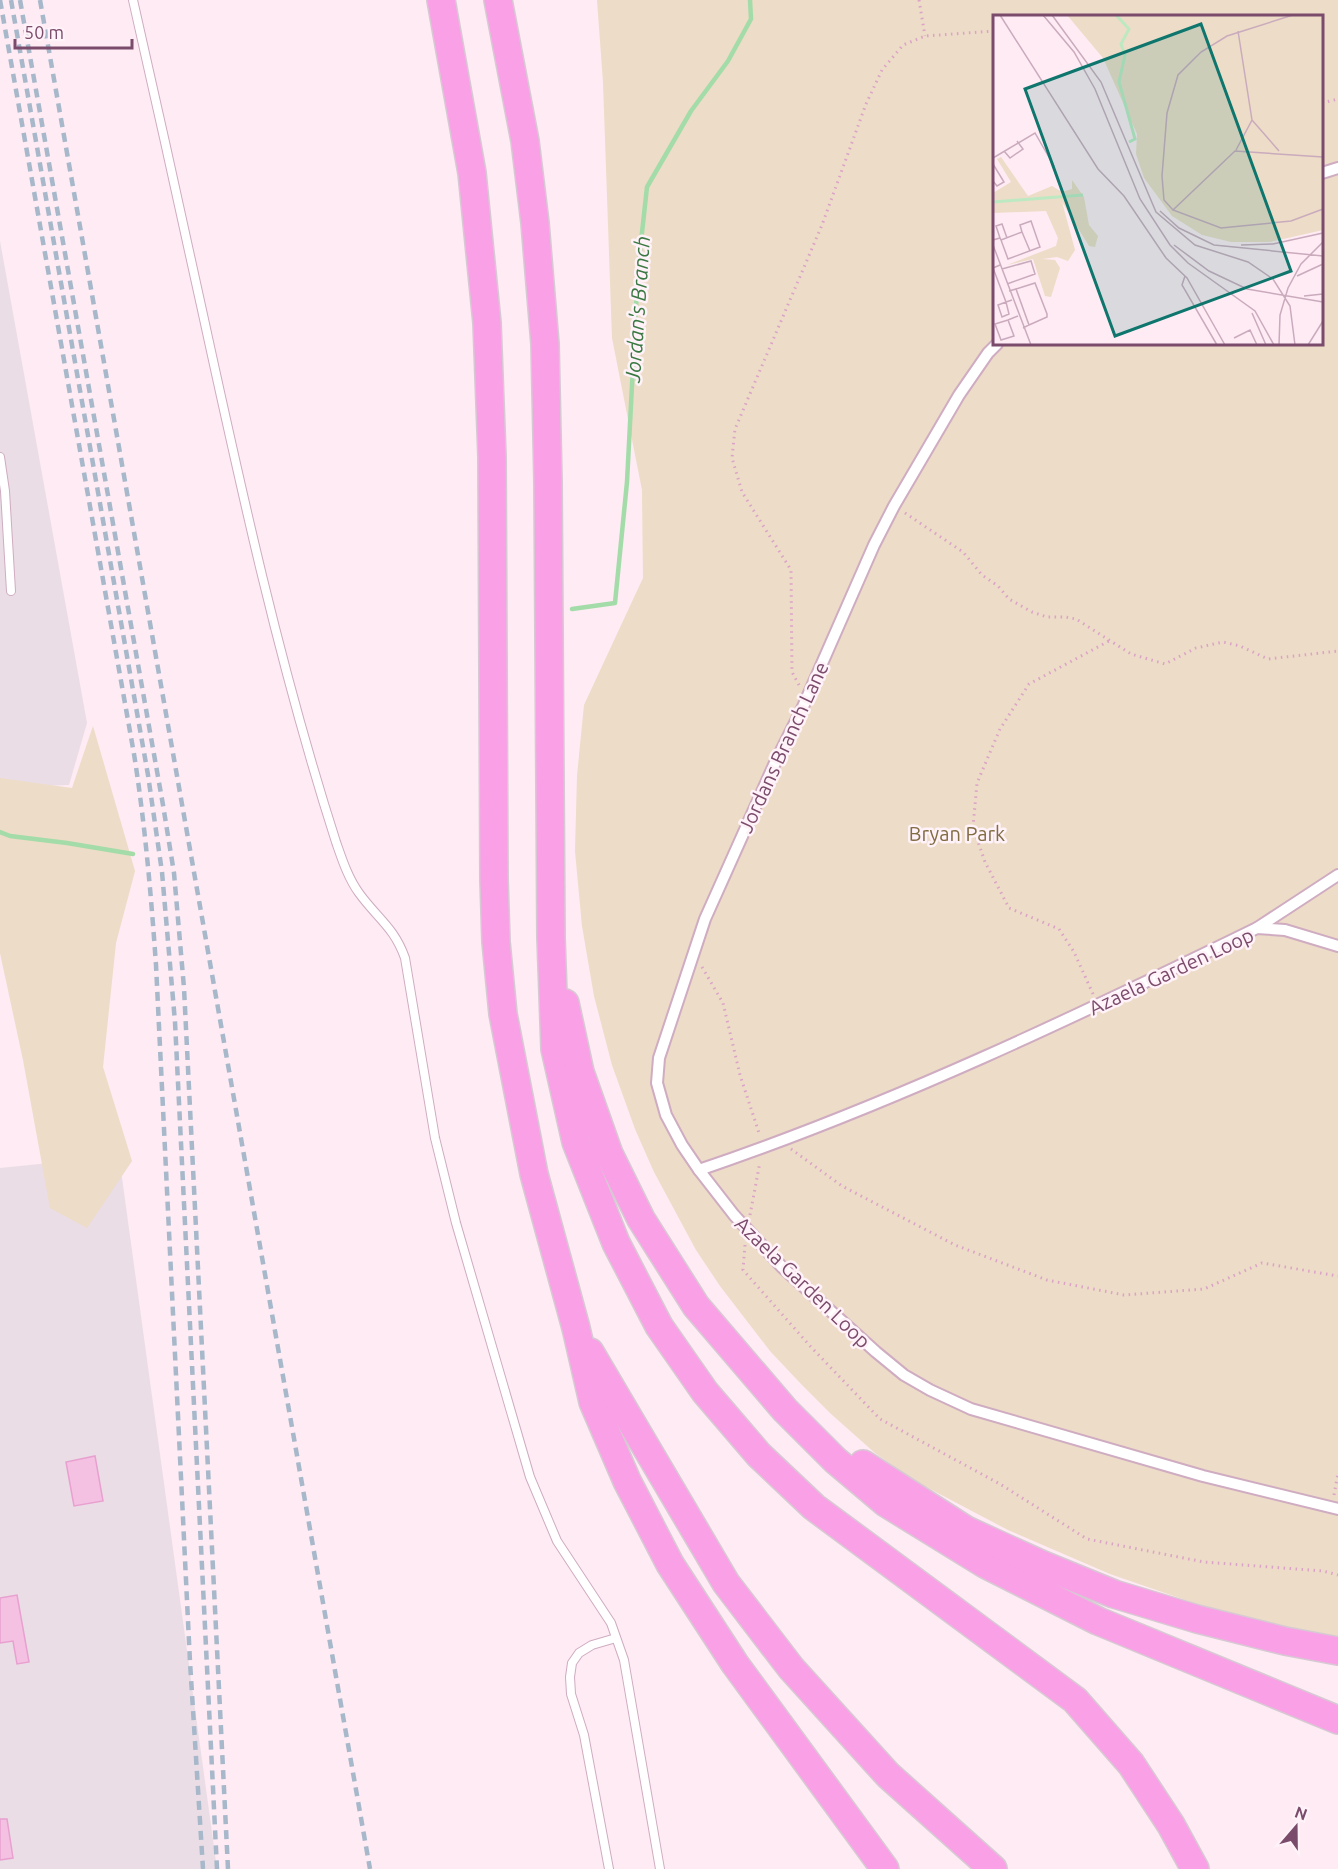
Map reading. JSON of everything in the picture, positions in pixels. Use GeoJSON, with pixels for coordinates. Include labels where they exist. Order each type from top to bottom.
{"type":"FeatureCollection","features":[{"type":"Feature","properties":{"kind":"highway"},"geometry":{"type":"LineString","coordinates":[[441,0],[472,173],[487,323],[492,456],[496,942],[503,1014],[534,1174],[576,1328],[593,1402],[627,1481],[670,1564],[735,1664],[885,1869]]}},
{"type":"Feature","properties":{"kind":"highway"},"geometry":{"type":"LineString","coordinates":[[498,0],[525,141],[535,224],[545,344],[551,938],[555,1049],[576,1142],[616,1243],[659,1326],[705,1392],[759,1455],[814,1507],[1075,1700],[1131,1764],[1171,1825],[1195,1869]]}},
{"type":"Feature","properties":{"kind":"highway"},"geometry":{"type":"LineString","coordinates":[[551,938],[580,1072],[609,1154],[641,1220],[696,1306],[786,1410],[835,1460],[886,1503],[985,1564],[1098,1620],[1338,1720]]}},
{"type":"Feature","properties":{"kind":"highway"},"geometry":{"type":"LineString","coordinates":[[576,1328],[726,1583],[784,1658],[888,1775],[993,1869]]}},
{"type":"Feature","properties":{"kind":"highway"},"geometry":{"type":"LineString","coordinates":[[786,1410],[885,1479],[966,1530],[1043,1565],[1114,1594],[1197,1619],[1338,1651]]}},
{"type":"Feature","properties":{"kind":"street"},"geometry":{"type":"LineString","coordinates":[[1323,173],[1338,168]]}},
{"type":"Feature","properties":{"kind":"street","name":"Jordans Branch Lane"},"geometry":{"type":"LineString","coordinates":[[699,1170],[666,1115],[657,1083],[659,1058],[705,919],[874,545],[958,395],[996,345]]}},
{"type":"Feature","properties":{"kind":"street"},"geometry":{"type":"LineString","coordinates":[[1257,928],[1338,874]]}},
{"type":"Feature","properties":{"kind":"street","name":"Azaela Garden Loop"},"geometry":{"type":"LineString","coordinates":[[1335,1509],[1203,1476],[971,1409],[930,1390],[904,1375],[876,1352],[782,1267],[747,1229],[699,1170],[780,1141],[894,1095],[1099,1006],[1257,928],[1285,930],[1338,946]]}},
{"type":"Feature","properties":{"kind":"lane"},"geometry":{"type":"LineString","coordinates":[[134,0],[261,576],[298,715],[337,844],[352,880],[370,906],[392,930],[405,958],[442,1173],[530,1477],[557,1541],[611,1623],[624,1660],[660,1869]]}},
{"type":"Feature","properties":{"kind":"lane"},"geometry":{"type":"LineString","coordinates":[[0,458],[5,491],[10,591]]}},
{"type":"Feature","properties":{"kind":"lane"},"geometry":{"type":"LineString","coordinates":[[609,1869],[584,1735],[571,1694],[570,1677],[572,1664],[579,1653],[592,1645],[616,1638]]}},
{"type":"Feature","properties":{"kind":"path"},"geometry":{"type":"LineString","coordinates":[[919,0],[925,36]]}},
{"type":"Feature","properties":{"kind":"path"},"geometry":{"type":"LineString","coordinates":[[806,698],[792,672],[790,570],[742,492],[732,458],[735,429],[822,225],[866,105],[882,70],[903,45],[925,36],[993,32]]}},
{"type":"Feature","properties":{"kind":"path"},"geometry":{"type":"LineString","coordinates":[[1323,103],[1338,99]]}},
{"type":"Feature","properties":{"kind":"path"},"geometry":{"type":"LineString","coordinates":[[894,506],[963,552],[982,575],[999,586],[1009,599],[1032,612],[1047,617],[1076,619],[1131,654],[1165,663],[1196,648],[1223,642],[1240,646],[1268,659],[1338,651]]}},
{"type":"Feature","properties":{"kind":"path"},"geometry":{"type":"LineString","coordinates":[[1099,1006],[1074,952],[1059,929],[1009,908],[985,862],[973,827],[977,783],[1000,729],[1029,684],[1109,641]]}},
{"type":"Feature","properties":{"kind":"path"},"geometry":{"type":"LineString","coordinates":[[694,952],[723,1003],[740,1075],[764,1147],[747,1229],[743,1270],[811,1347],[880,1419],[1000,1484],[1088,1539],[1204,1562],[1323,1571],[1338,1575]]}},
{"type":"Feature","properties":{"kind":"path"},"geometry":{"type":"LineString","coordinates":[[780,1141],[842,1186],[862,1197],[955,1245],[1047,1280],[1124,1294],[1204,1289],[1262,1263],[1338,1276]]}},
{"type":"Feature","properties":{"kind":"path"},"geometry":{"type":"LineString","coordinates":[[1335,1509],[1338,1473]]}},
{"type":"Feature","properties":{"kind":"shaded area"},"geometry":{"type":"Polygon","coordinates":[[[0,241],[87,723],[69,785],[0,787],[0,241]]]}},
{"type":"Feature","properties":{"kind":"shaded area"},"geometry":{"type":"Polygon","coordinates":[[[119,1156],[217,1869],[0,1869],[0,1168],[119,1156]]]}},
{"type":"Feature","properties":{"kind":"green space","name":"Bryan Park"},"geometry":{"type":"Polygon","coordinates":[[[597,0],[1338,0],[1338,1638],[1266,1624],[1191,1602],[1110,1574],[1008,1530],[913,1480],[875,1453],[802,1385],[770,1351],[720,1286],[696,1250],[654,1172],[635,1129],[612,1065],[594,996],[582,926],[575,851],[577,776],[584,705],[643,578],[642,490],[612,338],[603,82],[597,0]]]}},
{"type":"Feature","properties":{"kind":"green space"},"geometry":{"type":"Polygon","coordinates":[[[93,726],[135,871],[116,943],[103,1067],[132,1161],[87,1228],[50,1208],[23,1060],[0,953],[0,778],[72,788],[93,726]]]}},
{"type":"Feature","properties":{"kind":"building"},"geometry":{"type":"Polygon","coordinates":[[[95,1456],[103,1501],[74,1506],[66,1462],[95,1456]]]}},
{"type":"Feature","properties":{"kind":"building"},"geometry":{"type":"Polygon","coordinates":[[[17,1595],[29,1662],[17,1664],[13,1641],[0,1643],[0,1598],[17,1595]]]}},
{"type":"Feature","properties":{"kind":"building"},"geometry":{"type":"Polygon","coordinates":[[[0,1819],[7,1819],[13,1858],[0,1860],[0,1819]]]}},
{"type":"Feature","properties":{"kind":"waterway","name":"Jordan's Branch"},"geometry":{"type":"LineString","coordinates":[[572,609],[615,603],[627,482],[638,269],[647,187],[691,111],[728,61],[751,19],[750,0]]}},
{"type":"Feature","properties":{"kind":"waterway","name":"Jordan's Branch"},"geometry":{"type":"LineString","coordinates":[[0,832],[10,836],[133,854]]}},
{"type":"Feature","properties":{"kind":"railway"},"geometry":{"type":"LineString","coordinates":[[0,0],[134,754],[150,885],[156,965],[190,1662],[203,1869]]}},
{"type":"Feature","properties":{"kind":"railway"},"geometry":{"type":"LineString","coordinates":[[11,0],[148,775],[162,872],[175,1022],[217,1869]]}},
{"type":"Feature","properties":{"kind":"railway"},"geometry":{"type":"LineString","coordinates":[[20,0],[174,873],[184,988],[228,1869]]}},
{"type":"Feature","properties":{"kind":"railway"},"geometry":{"type":"LineString","coordinates":[[40,0],[370,1869]]}}]}
